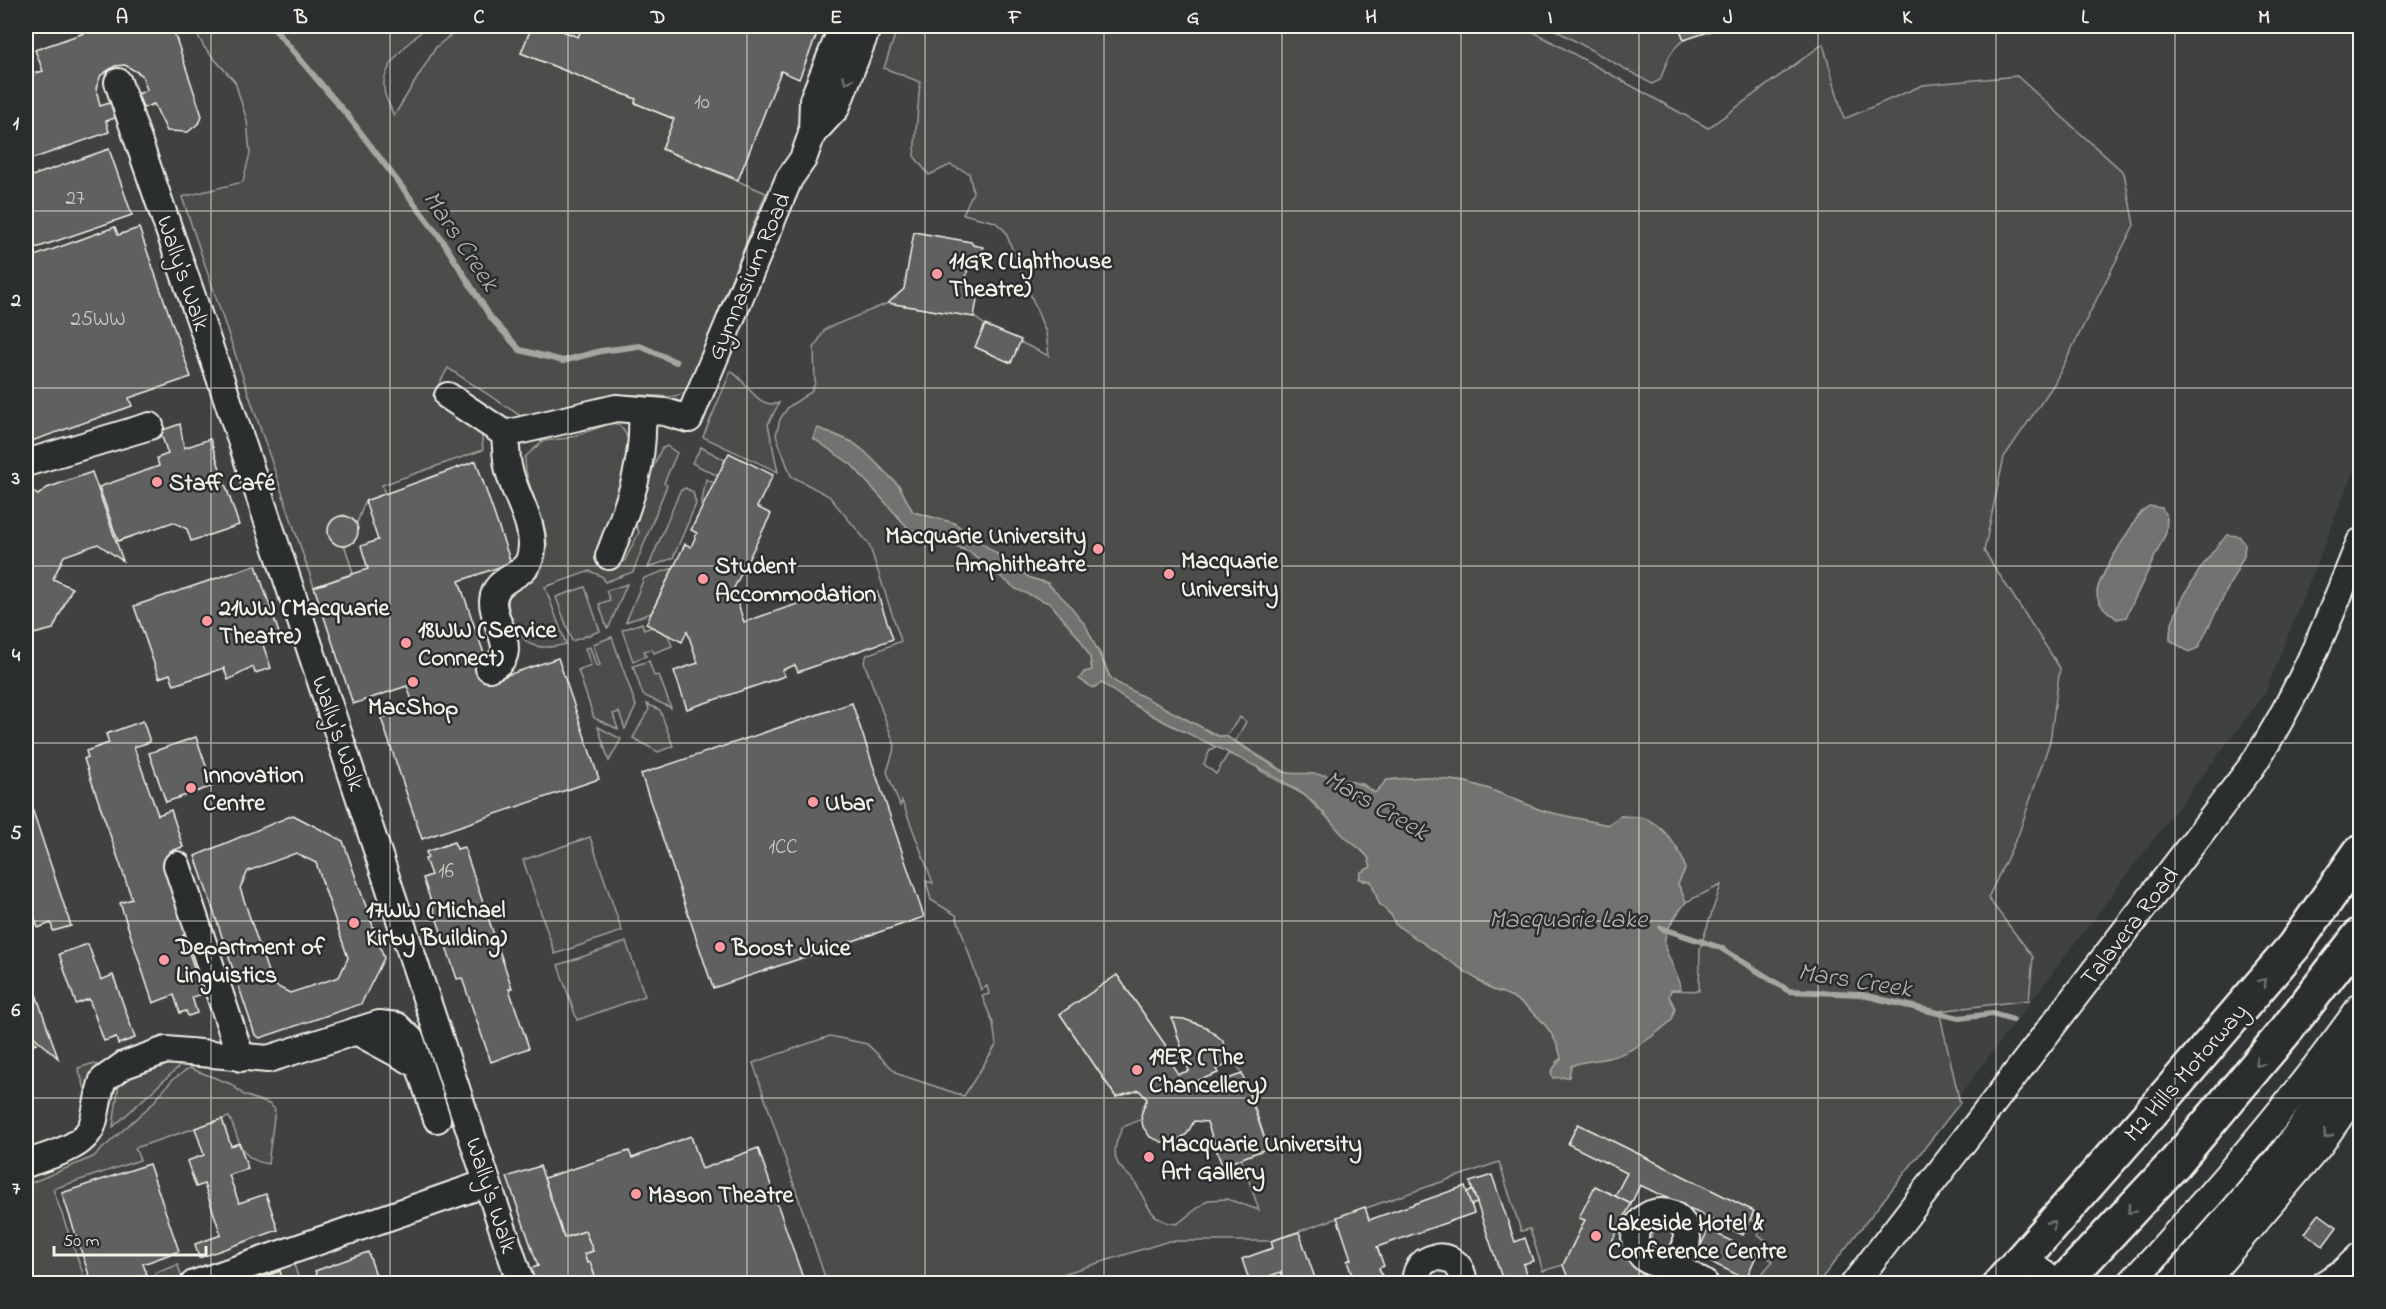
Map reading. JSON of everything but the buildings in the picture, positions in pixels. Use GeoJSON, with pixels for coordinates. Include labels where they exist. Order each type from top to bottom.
{"type":"FeatureCollection","features":[{"type":"Feature","properties":{"kind":"highway","name":"M2 Hills Motorway"},"geometry":{"type":"LineString","coordinates":[[2000,1284],[2294,945],[2361,852]]}},
{"type":"Feature","properties":{"kind":"highway","name":"M2 Hills Motorway"},"geometry":{"type":"LineString","coordinates":[[2062,1284],[2175,1163],[2287,1029],[2361,935]]}},
{"type":"Feature","properties":{"kind":"highway"},"geometry":{"type":"LineString","coordinates":[[2174,1284],[2282,1160],[2361,1052]]}},
{"type":"Feature","properties":{"kind":"street","name":"Gymnasium Road"},"geometry":{"type":"LineString","coordinates":[[642,412],[665,412],[689,419],[784,188],[803,159],[812,134],[813,100],[843,26]]}},
{"type":"Feature","properties":{"kind":"street","name":"Gymnasium Road"},"geometry":{"type":"LineString","coordinates":[[812,134],[836,108],[868,26]]}},
{"type":"Feature","properties":{"kind":"street","name":"Wally's Walk"},"geometry":{"type":"LineString","coordinates":[[118,82],[227,398],[461,1096],[521,1284]]}},
{"type":"Feature","properties":{"kind":"street"},"geometry":{"type":"LineString","coordinates":[[448,396],[505,434],[616,408],[642,412],[644,440],[640,466],[609,556]]}},
{"type":"Feature","properties":{"kind":"street"},"geometry":{"type":"LineString","coordinates":[[26,463],[150,426]]}},
{"type":"Feature","properties":{"kind":"street"},"geometry":{"type":"LineString","coordinates":[[489,668],[504,656],[506,643],[495,619],[494,596],[498,585],[521,573],[528,564],[532,542],[508,466],[505,434]]}},
{"type":"Feature","properties":{"kind":"street","name":"Talavera Road"},"geometry":{"type":"LineString","coordinates":[[1854,1284],[2252,766],[2279,725],[2299,687],[2319,645],[2361,542]]}},
{"type":"Feature","properties":{"kind":"street"},"geometry":{"type":"LineString","coordinates":[[177,865],[241,1058]]}},
{"type":"Feature","properties":{"kind":"street"},"geometry":{"type":"LineString","coordinates":[[2130,1284],[2256,1145],[2361,1007]]}},
{"type":"Feature","properties":{"kind":"street"},"geometry":{"type":"LineString","coordinates":[[26,1164],[60,1151],[86,1137],[93,1124],[103,1080],[124,1065],[166,1050],[268,1059],[356,1031],[419,1065],[437,1119]]}},
{"type":"Feature","properties":{"kind":"street"},"geometry":{"type":"LineString","coordinates":[[2202,1284],[2319,1146],[2361,1087]]}},
{"type":"Feature","properties":{"kind":"street"},"geometry":{"type":"LineString","coordinates":[[194,1284],[487,1183]]}},
{"type":"Feature","properties":{"kind":"street"},"geometry":{"type":"LineString","coordinates":[[1416,1284],[1417,1270],[1422,1263],[1436,1256],[1452,1259],[1458,1265],[1462,1273],[1463,1284]]}},
{"type":"Feature","properties":{"kind":"street"},"geometry":{"type":"LineString","coordinates":[[2024,1256],[2055,1284]]}},
{"type":"Feature","properties":{"kind":"street"},"geometry":{"type":"LineString","coordinates":[[2324,1284],[2343,1272],[2361,1256]]}},
{"type":"Feature","properties":{"kind":"street"},"geometry":{"type":"LineString","coordinates":[[1671,1263],[1705,1284]]}},
{"type":"Feature","properties":{"kind":"shaded area","name":"Macquarie University"},"geometry":{"type":"Polygon","coordinates":[[[26,26],[2360,26],[2360,455],[2265,693],[1817,1283],[26,1283],[26,26]]]}},
{"type":"Feature","properties":{"kind":"shaded area"},"geometry":{"type":"Polygon","coordinates":[[[193,26],[428,26],[398,54],[387,71],[384,90],[394,116],[436,47],[462,26],[532,26],[521,53],[636,99],[635,103],[674,119],[662,149],[766,193],[717,315],[694,385],[688,391],[674,396],[634,395],[607,398],[525,419],[448,368],[433,395],[481,427],[483,450],[382,485],[385,494],[365,501],[357,523],[345,515],[333,520],[329,530],[330,536],[338,545],[345,547],[353,573],[314,587],[182,197],[243,182],[250,153],[247,121],[235,82],[204,47],[193,26]]]}},
{"type":"Feature","properties":{"kind":"shaded area"},"geometry":{"type":"Polygon","coordinates":[[[550,26],[583,26],[578,37],[550,26]]]}},
{"type":"Feature","properties":{"kind":"shaded area"},"geometry":{"type":"Polygon","coordinates":[[[898,26],[1523,26],[1708,128],[1823,44],[1844,119],[1923,85],[2017,76],[2124,173],[2134,225],[2054,384],[2004,457],[1984,551],[2060,668],[2050,741],[2019,833],[1988,898],[2033,957],[2029,1000],[1939,1011],[1960,1103],[1818,1283],[1754,1283],[1773,1261],[1762,1254],[1766,1240],[1758,1236],[1761,1225],[1750,1219],[1754,1211],[1578,1124],[1568,1144],[1627,1173],[1615,1196],[1595,1186],[1580,1217],[1585,1220],[1563,1265],[1543,1271],[1530,1229],[1521,1231],[1499,1162],[1271,1241],[1169,1241],[1034,1283],[827,1283],[753,1063],[830,1036],[867,1044],[898,1074],[964,1096],[996,1045],[993,1023],[982,996],[989,994],[987,986],[981,990],[956,915],[931,900],[926,881],[933,883],[902,801],[900,806],[887,772],[895,746],[864,662],[867,655],[901,641],[869,544],[829,496],[791,476],[776,435],[780,419],[788,407],[811,392],[815,383],[814,348],[825,329],[888,303],[974,317],[985,325],[976,347],[1011,362],[1020,342],[1049,356],[1046,333],[1005,231],[995,222],[963,214],[973,192],[969,173],[950,165],[929,175],[914,156],[920,82],[884,68],[898,26]],[[827,431],[813,438],[852,465],[910,530],[970,552],[996,574],[1051,604],[1080,639],[1090,657],[1092,670],[1090,672],[1104,684],[1150,714],[1217,746],[1210,750],[1204,764],[1216,774],[1228,754],[1250,761],[1261,771],[1304,795],[1368,857],[1371,867],[1363,881],[1371,881],[1379,903],[1392,916],[1395,924],[1493,990],[1504,993],[1526,1006],[1545,1025],[1558,1047],[1561,1058],[1556,1062],[1570,1063],[1597,1059],[1631,1048],[1652,1036],[1672,1020],[1669,996],[1671,990],[1699,991],[1700,948],[1721,885],[1686,902],[1678,884],[1685,869],[1643,818],[1620,816],[1608,825],[1543,811],[1466,782],[1423,777],[1387,780],[1375,793],[1363,784],[1290,775],[1235,741],[1246,722],[1240,717],[1226,736],[1218,736],[1117,683],[1110,677],[1100,653],[1048,583],[1030,578],[954,523],[913,512],[899,486],[864,451],[852,442],[827,431]],[[1117,975],[1060,1014],[1116,1097],[1139,1090],[1147,1099],[1142,1109],[1142,1119],[1123,1127],[1121,1131],[1115,1155],[1118,1163],[1134,1181],[1155,1216],[1168,1223],[1177,1224],[1208,1200],[1227,1199],[1259,1210],[1241,1158],[1268,1148],[1255,1107],[1238,1066],[1226,1047],[1212,1033],[1194,1023],[1172,1019],[1184,1055],[1175,1059],[1117,975]]]}},
{"type":"Feature","properties":{"kind":"shaded area"},"geometry":{"type":"Polygon","coordinates":[[[1548,26],[1679,26],[1684,40],[1671,53],[1660,80],[1652,84],[1548,26]]]}},
{"type":"Feature","properties":{"kind":"shaded area"},"geometry":{"type":"Polygon","coordinates":[[[731,371],[758,399],[771,404],[779,403],[768,424],[778,472],[703,437],[731,371]]]}},
{"type":"Feature","properties":{"kind":"shaded area"},"geometry":{"type":"Polygon","coordinates":[[[612,423],[622,428],[625,433],[631,463],[597,550],[624,562],[639,532],[632,518],[661,449],[667,446],[677,453],[664,483],[667,485],[633,572],[605,582],[603,577],[590,571],[545,587],[566,644],[548,647],[534,646],[521,636],[513,622],[508,600],[516,589],[529,583],[536,576],[547,551],[546,535],[528,480],[525,457],[543,441],[568,438],[612,423]]]}},
{"type":"Feature","properties":{"kind":"shaded area"},"geometry":{"type":"Polygon","coordinates":[[[701,447],[725,460],[718,476],[692,463],[701,447]]]}},
{"type":"Feature","properties":{"kind":"shaded area"},"geometry":{"type":"Polygon","coordinates":[[[706,479],[714,483],[703,507],[701,506],[706,479]]]}},
{"type":"Feature","properties":{"kind":"shaded area"},"geometry":{"type":"Polygon","coordinates":[[[685,488],[693,492],[696,504],[673,558],[648,568],[680,491],[685,488]]]}},
{"type":"Feature","properties":{"kind":"shaded area"},"geometry":{"type":"Polygon","coordinates":[[[673,568],[651,613],[626,622],[644,578],[673,568]]]}},
{"type":"Feature","properties":{"kind":"shaded area"},"geometry":{"type":"Polygon","coordinates":[[[627,584],[607,628],[599,604],[610,600],[606,591],[627,584]]]}},
{"type":"Feature","properties":{"kind":"shaded area"},"geometry":{"type":"Polygon","coordinates":[[[585,587],[600,631],[572,641],[556,597],[585,587]]]}},
{"type":"Feature","properties":{"kind":"shaded area"},"geometry":{"type":"Polygon","coordinates":[[[642,623],[644,630],[652,627],[668,635],[672,646],[654,653],[652,649],[644,651],[646,656],[633,661],[622,630],[642,623]]]}},
{"type":"Feature","properties":{"kind":"shaded area"},"geometry":{"type":"Polygon","coordinates":[[[612,637],[636,706],[625,729],[619,712],[613,714],[618,729],[594,718],[578,670],[591,665],[585,648],[590,647],[596,666],[600,665],[593,644],[612,637]]]}},
{"type":"Feature","properties":{"kind":"shaded area"},"geometry":{"type":"Polygon","coordinates":[[[649,661],[654,676],[659,675],[671,708],[643,695],[633,666],[649,661]]]}},
{"type":"Feature","properties":{"kind":"shaded area"},"geometry":{"type":"Polygon","coordinates":[[[647,704],[660,710],[673,746],[658,752],[633,738],[649,709],[647,704]]]}},
{"type":"Feature","properties":{"kind":"shaded area"},"geometry":{"type":"Polygon","coordinates":[[[598,727],[621,739],[609,761],[598,727]]]}},
{"type":"Feature","properties":{"kind":"shaded area"},"geometry":{"type":"Polygon","coordinates":[[[590,837],[622,931],[555,954],[523,860],[590,837]]]}},
{"type":"Feature","properties":{"kind":"shaded area"},"geometry":{"type":"Polygon","coordinates":[[[626,942],[645,996],[577,1020],[558,965],[626,942]]]}},
{"type":"Feature","properties":{"kind":"shaded area"},"geometry":{"type":"Polygon","coordinates":[[[183,1063],[113,1127],[119,1082],[151,1066],[183,1063]]]}},
{"type":"Feature","properties":{"kind":"shaded area"},"geometry":{"type":"Polygon","coordinates":[[[91,1064],[108,1066],[92,1091],[85,1089],[78,1068],[91,1064]]]}},
{"type":"Feature","properties":{"kind":"shaded area"},"geometry":{"type":"Polygon","coordinates":[[[189,1068],[231,1084],[244,1095],[269,1104],[275,1109],[268,1164],[258,1162],[246,1153],[229,1117],[135,1148],[140,1160],[53,1189],[86,1282],[26,1283],[26,1185],[93,1157],[152,1104],[172,1080],[189,1068]]]}},
{"type":"Feature","properties":{"kind":"shaded area"},"geometry":{"type":"Polygon","coordinates":[[[1662,1227],[1670,1230],[1673,1238],[1670,1246],[1662,1249],[1654,1246],[1651,1238],[1654,1230],[1662,1227]]]}},
{"type":"Feature","properties":{"kind":"shaded area"},"geometry":{"type":"Polygon","coordinates":[[[286,1256],[289,1265],[294,1264],[300,1283],[284,1283],[279,1271],[244,1283],[208,1284],[286,1256]]]}},
{"type":"Feature","properties":{"kind":"shaded area"},"geometry":{"type":"Polygon","coordinates":[[[178,1265],[182,1279],[168,1283],[153,1283],[158,1282],[155,1273],[178,1265]]]}},
{"type":"Feature","properties":{"kind":"water","name":"Macquarie Lake"},"geometry":{"type":"Polygon","coordinates":[[[818,428],[852,442],[864,451],[899,486],[913,512],[954,523],[1030,578],[1047,583],[1068,603],[1086,626],[1110,677],[1117,683],[1218,736],[1226,736],[1281,771],[1338,778],[1362,785],[1375,793],[1387,780],[1423,777],[1466,782],[1543,811],[1608,825],[1620,816],[1641,817],[1651,821],[1676,847],[1685,869],[1678,884],[1686,902],[1668,929],[1665,938],[1667,953],[1681,989],[1671,990],[1669,996],[1675,1008],[1672,1020],[1652,1037],[1629,1051],[1576,1064],[1571,1066],[1569,1077],[1553,1078],[1551,1072],[1561,1058],[1558,1047],[1545,1025],[1526,1006],[1504,993],[1493,990],[1395,924],[1392,916],[1379,903],[1371,881],[1359,879],[1361,872],[1371,867],[1368,857],[1344,836],[1311,800],[1281,780],[1151,715],[1102,683],[1093,688],[1079,679],[1084,672],[1092,670],[1090,657],[1080,639],[1051,604],[1016,589],[970,552],[910,530],[852,465],[813,438],[818,428]]]}},
{"type":"Feature","properties":{"kind":"water"},"geometry":{"type":"Polygon","coordinates":[[[2149,506],[2162,508],[2167,518],[2166,533],[2126,617],[2117,619],[2099,601],[2098,586],[2108,565],[2140,513],[2149,506]]]}},
{"type":"Feature","properties":{"kind":"water"},"geometry":{"type":"Polygon","coordinates":[[[2228,535],[2239,536],[2245,544],[2244,556],[2198,648],[2189,652],[2170,640],[2175,615],[2210,555],[2228,535]]]}},
{"type":"Feature","properties":{"kind":"waterway","name":"Mars Creek"},"geometry":{"type":"LineString","coordinates":[[272,26],[348,116],[442,240],[491,318],[520,350],[563,361],[601,351],[640,346],[676,362]]}},
{"type":"Feature","properties":{"kind":"waterway","name":"Mars Creek"},"geometry":{"type":"LineString","coordinates":[[1661,928],[1721,948],[1789,991],[1859,994],[1959,1018],[1992,1014],[2013,1020]]}},
{"type":"Feature","properties":{"kind":"place","name":"11GR (Lighthouse Theatre)"},"geometry":{"type":"Point","coordinates":[937,274]}},
{"type":"Feature","properties":{"kind":"place","name":"Staff Café"},"geometry":{"type":"Point","coordinates":[157,482]}},
{"type":"Feature","properties":{"kind":"place","name":"Macquarie University Amphitheatre"},"geometry":{"type":"Point","coordinates":[1098,549]}},
{"type":"Feature","properties":{"kind":"place","name":"Macquarie University"},"geometry":{"type":"Point","coordinates":[1169,574]}},
{"type":"Feature","properties":{"kind":"place","name":"Student Accommodation"},"geometry":{"type":"Point","coordinates":[703,579]}},
{"type":"Feature","properties":{"kind":"place","name":"21WW (Macquarie Theatre)"},"geometry":{"type":"Point","coordinates":[207,621]}},
{"type":"Feature","properties":{"kind":"place","name":"18WW (Service Connect)"},"geometry":{"type":"Point","coordinates":[406,643]}},
{"type":"Feature","properties":{"kind":"place","name":"MacShop"},"geometry":{"type":"Point","coordinates":[413,682]}},
{"type":"Feature","properties":{"kind":"place","name":"Innovation Centre"},"geometry":{"type":"Point","coordinates":[191,788]}},
{"type":"Feature","properties":{"kind":"place","name":"Ubar"},"geometry":{"type":"Point","coordinates":[813,802]}},
{"type":"Feature","properties":{"kind":"place","name":"17WW (Michael Kirby Building)"},"geometry":{"type":"Point","coordinates":[354,923]}},
{"type":"Feature","properties":{"kind":"place","name":"Boost Juice"},"geometry":{"type":"Point","coordinates":[720,947]}},
{"type":"Feature","properties":{"kind":"place","name":"Department of Linguistics"},"geometry":{"type":"Point","coordinates":[164,960]}},
{"type":"Feature","properties":{"kind":"place","name":"19ER (The Chancellery)"},"geometry":{"type":"Point","coordinates":[1137,1070]}},
{"type":"Feature","properties":{"kind":"place","name":"Macquarie University Art Gallery"},"geometry":{"type":"Point","coordinates":[1149,1157]}},
{"type":"Feature","properties":{"kind":"place","name":"Mason Theatre"},"geometry":{"type":"Point","coordinates":[636,1194]}},
{"type":"Feature","properties":{"kind":"place","name":"Lakeside Hotel & Conference Centre"},"geometry":{"type":"Point","coordinates":[1596,1236]}}]}
